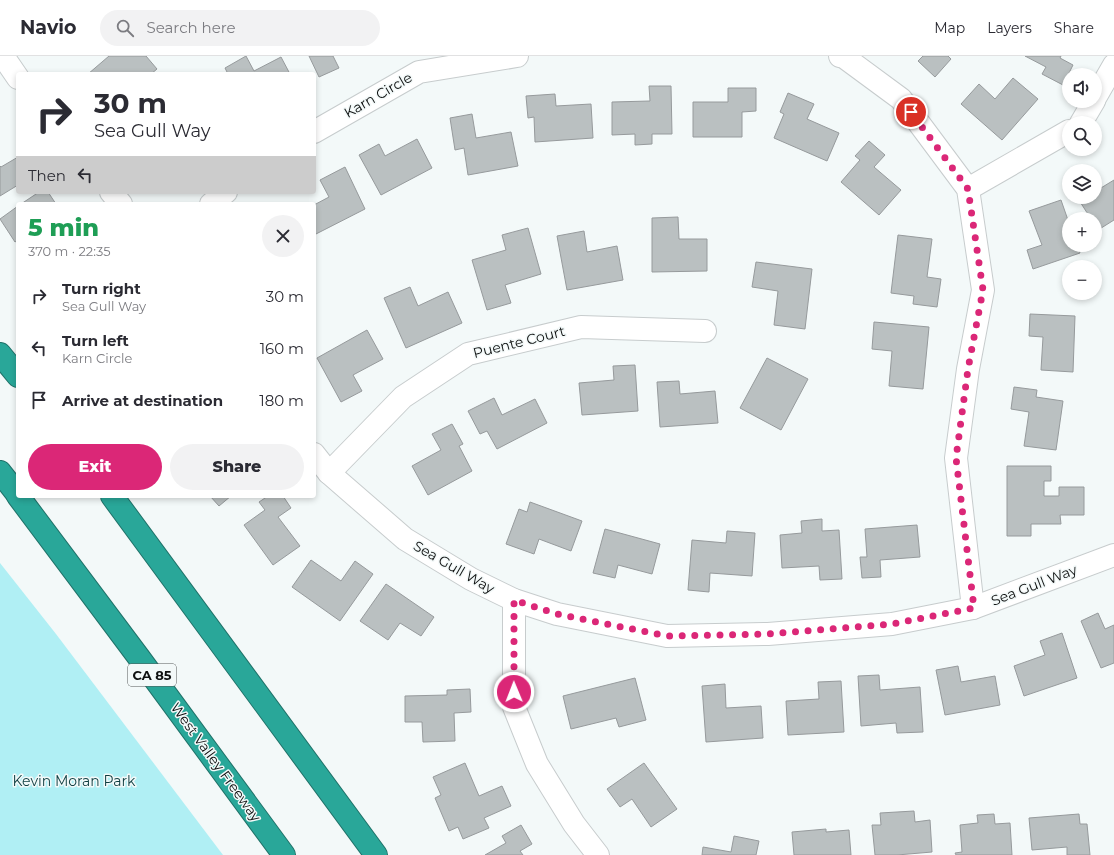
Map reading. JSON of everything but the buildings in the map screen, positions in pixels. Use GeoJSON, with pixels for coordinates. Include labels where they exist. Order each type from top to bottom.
{"type":"FeatureCollection","features":[{"type":"Feature","properties":{"kind":"highway"},"geometry":{"type":"LineString","coordinates":[[0,354],[16,374]]}},
{"type":"Feature","properties":{"kind":"highway","name":"West Valley Freeway"},"geometry":{"type":"LineString","coordinates":[[0,472],[16,493]]}},
{"type":"Feature","properties":{"kind":"highway","name":"West Valley Freeway"},"geometry":{"type":"LineString","coordinates":[[19,498],[284,855]]}},
{"type":"Feature","properties":{"kind":"highway"},"geometry":{"type":"LineString","coordinates":[[113,498],[376,855]]}},
{"type":"Feature","properties":{"kind":"street"},"geometry":{"type":"LineString","coordinates":[[3,56],[16,75]]}},
{"type":"Feature","properties":{"kind":"street","name":"Karn Circle"},"geometry":{"type":"LineString","coordinates":[[316,131],[417,64],[517,56]]}},
{"type":"Feature","properties":{"kind":"street"},"geometry":{"type":"LineString","coordinates":[[843,56],[901,99],[968,189],[983,290],[968,369],[956,458],[974,608]]}},
{"type":"Feature","properties":{"kind":"street"},"geometry":{"type":"LineString","coordinates":[[1102,86],[1114,64]]}},
{"type":"Feature","properties":{"kind":"street"},"geometry":{"type":"LineString","coordinates":[[968,189],[1062,135]]}},
{"type":"Feature","properties":{"kind":"street"},"geometry":{"type":"LineString","coordinates":[[113,194],[119,202]]}},
{"type":"Feature","properties":{"kind":"street"},"geometry":{"type":"LineString","coordinates":[[214,202],[224,194]]}},
{"type":"Feature","properties":{"kind":"street","name":"Puente Court"},"geometry":{"type":"LineString","coordinates":[[329,473],[403,397],[468,354],[581,328],[705,332]]}},
{"type":"Feature","properties":{"kind":"street","name":"Sea Gull Way"},"geometry":{"type":"LineString","coordinates":[[316,457],[329,473],[405,539],[471,579],[514,600],[557,614],[667,636],[768,634],[892,624],[974,608],[1114,555]]}},
{"type":"Feature","properties":{"kind":"street"},"geometry":{"type":"LineString","coordinates":[[514,600],[514,707],[537,764],[574,824],[598,855]]}},
{"type":"Feature","properties":{"kind":"green space","name":"Kevin Moran Park"},"geometry":{"type":"Polygon","coordinates":[[[0,563],[56,634],[223,855],[0,855],[0,563]]]}},
{"type":"Feature","properties":{"kind":"route"},"geometry":{"type":"LineString","coordinates":[[514,692],[514,600],[557,614],[667,636],[768,634],[892,624],[974,608],[956,458],[968,369],[983,290],[968,189],[911,112]]}}]}
